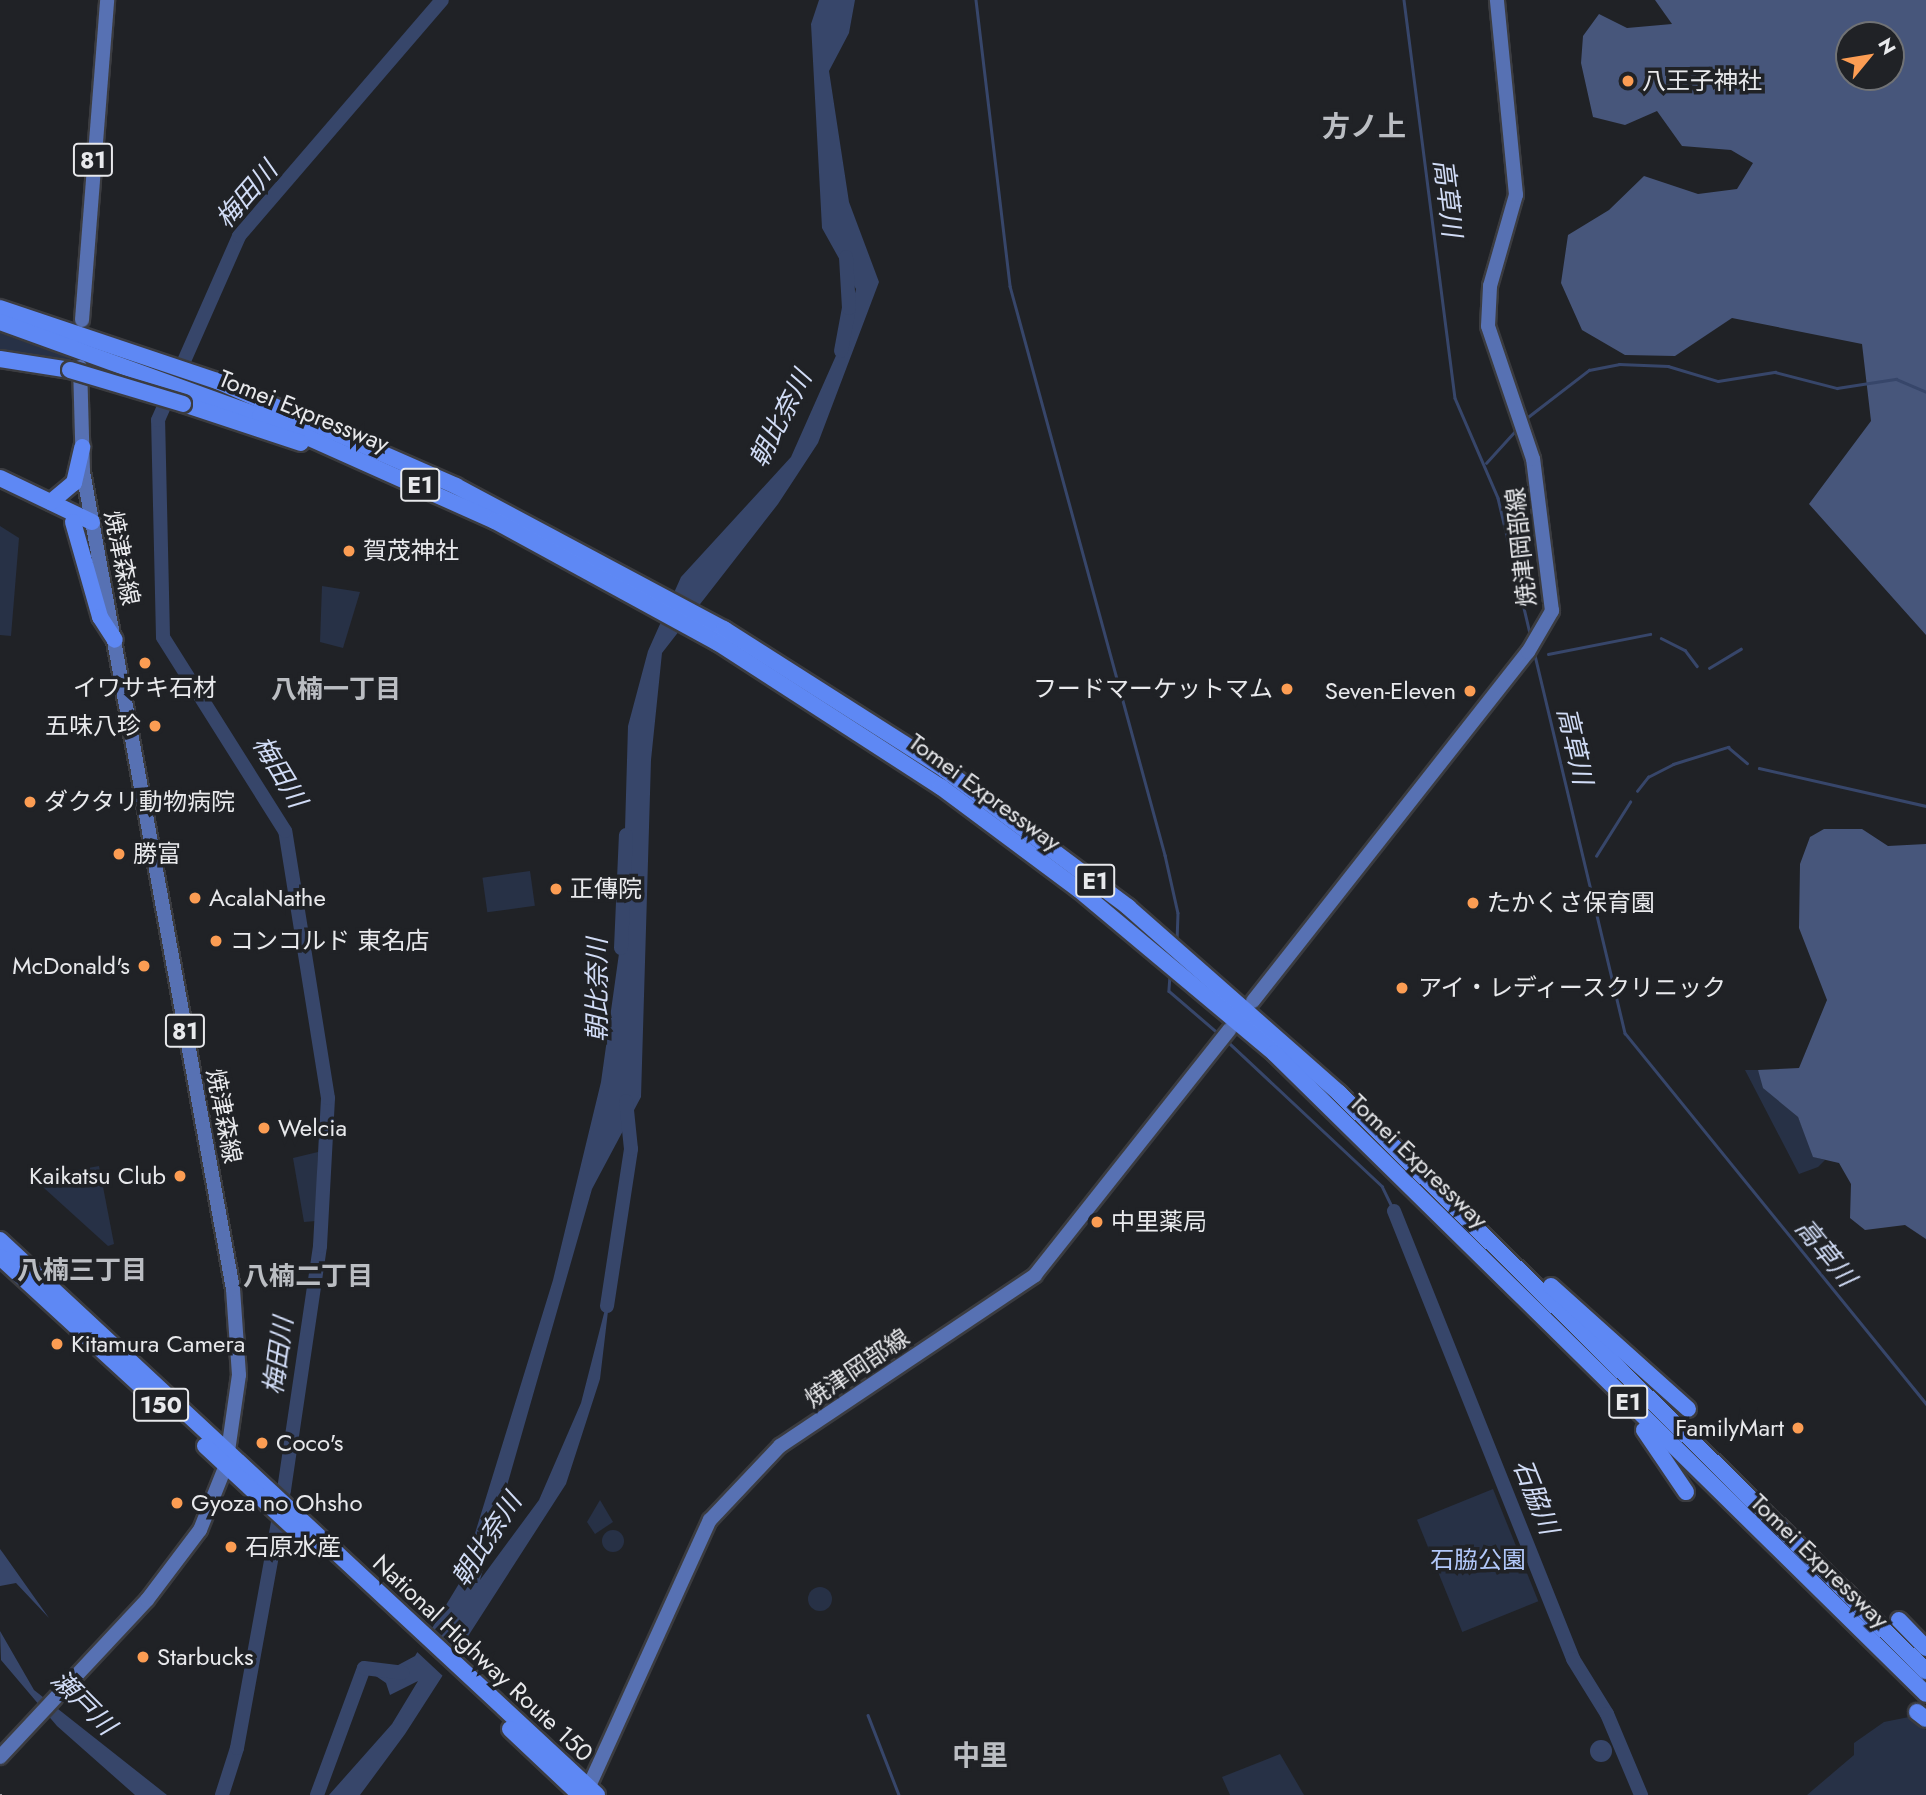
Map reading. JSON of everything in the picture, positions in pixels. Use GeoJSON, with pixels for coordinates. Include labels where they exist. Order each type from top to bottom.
{"type":"FeatureCollection","features":[{"type":"Feature","properties":{"kind":"highway","name":"Tomei Expressway"},"geometry":{"type":"LineString","coordinates":[[0,308],[205,376],[399,459],[639,589],[881,727],[1079,869],[1238,1001],[1432,1179],[1726,1479],[1926,1671]]}},
{"type":"Feature","properties":{"kind":"highway","name":"Tomei Expressway"},"geometry":{"type":"LineString","coordinates":[[0,323],[158,376],[393,472],[639,589]]}},
{"type":"Feature","properties":{"kind":"highway"},"geometry":{"type":"LineString","coordinates":[[0,359],[75,369],[393,472]]}},
{"type":"Feature","properties":{"kind":"highway"},"geometry":{"type":"LineString","coordinates":[[51,502],[74,483],[82,447]]}},
{"type":"Feature","properties":{"kind":"highway"},"geometry":{"type":"LineString","coordinates":[[0,478],[92,522]]}},
{"type":"Feature","properties":{"kind":"highway"},"geometry":{"type":"LineString","coordinates":[[0,490],[72,522],[92,522]]}},
{"type":"Feature","properties":{"kind":"highway"},"geometry":{"type":"LineString","coordinates":[[72,522],[100,617],[115,640]]}},
{"type":"Feature","properties":{"kind":"highway","name":"Tomei Expressway"},"geometry":{"type":"LineString","coordinates":[[721,636],[941,787],[1155,951],[1415,1186],[1592,1366],[1926,1694]]}},
{"type":"Feature","properties":{"kind":"highway"},"geometry":{"type":"LineString","coordinates":[[1432,1179],[1688,1409]]}},
{"type":"Feature","properties":{"kind":"highway","name":"National Highway Route 150"},"geometry":{"type":"LineString","coordinates":[[0,1240],[227,1459]]}},
{"type":"Feature","properties":{"kind":"highway","name":"National Highway Route 150"},"geometry":{"type":"LineString","coordinates":[[0,1256],[227,1459],[588,1793]]}},
{"type":"Feature","properties":{"kind":"highway"},"geometry":{"type":"LineString","coordinates":[[1592,1366],[1686,1492]]}},
{"type":"Feature","properties":{"kind":"highway"},"geometry":{"type":"LineString","coordinates":[[1899,1620],[1926,1648]]}},
{"type":"Feature","properties":{"kind":"main road","name":"81"},"geometry":{"type":"LineString","coordinates":[[82,320],[107,0]]}},
{"type":"Feature","properties":{"kind":"main road","name":"焼津岡部線"},"geometry":{"type":"LineString","coordinates":[[1253,1000],[1532,646],[1553,602],[1538,481],[1488,326],[1490,286],[1516,195],[1497,0]]}},
{"type":"Feature","properties":{"kind":"main road","name":"焼津森線"},"geometry":{"type":"LineString","coordinates":[[0,1758],[96,1656],[188,1549],[227,1459],[239,1375],[234,1300],[92,522],[75,369]]}},
{"type":"Feature","properties":{"kind":"main road","name":"焼津岡部線"},"geometry":{"type":"LineString","coordinates":[[588,1793],[709,1520],[780,1446],[1035,1275],[1229,1030]]}},
{"type":"Feature","properties":{"kind":"green space"},"geometry":{"type":"Polygon","coordinates":[[[0,333],[71,358],[71,363],[0,351],[0,333]]]}},
{"type":"Feature","properties":{"kind":"green space"},"geometry":{"type":"Polygon","coordinates":[[[0,526],[19,538],[11,636],[0,635],[0,526]]]}},
{"type":"Feature","properties":{"kind":"green space"},"geometry":{"type":"Polygon","coordinates":[[[322,586],[360,592],[343,648],[320,642],[322,586]]]}},
{"type":"Feature","properties":{"kind":"green space"},"geometry":{"type":"Polygon","coordinates":[[[530,871],[535,906],[487,912],[482,878],[530,871]]]}},
{"type":"Feature","properties":{"kind":"green space"},"geometry":{"type":"Polygon","coordinates":[[[1745,1070],[1758,1070],[1768,1091],[1798,1117],[1815,1157],[1825,1160],[1818,1167],[1799,1174],[1745,1070]]]}},
{"type":"Feature","properties":{"kind":"green space"},"geometry":{"type":"Polygon","coordinates":[[[318,1152],[316,1221],[304,1222],[293,1158],[318,1152]]]}},
{"type":"Feature","properties":{"kind":"green space"},"geometry":{"type":"Polygon","coordinates":[[[99,1166],[114,1244],[108,1246],[33,1178],[99,1166]]]}},
{"type":"Feature","properties":{"kind":"green space","name":"石脇公園"},"geometry":{"type":"Polygon","coordinates":[[[1493,1489],[1538,1601],[1462,1632],[1417,1520],[1493,1489]]]}},
{"type":"Feature","properties":{"kind":"green space"},"geometry":{"type":"Polygon","coordinates":[[[600,1500],[613,1522],[595,1534],[587,1522],[600,1500]]]}},
{"type":"Feature","properties":{"kind":"green space"},"geometry":{"type":"Polygon","coordinates":[[[609,1530],[617,1530],[624,1537],[624,1545],[617,1552],[609,1552],[602,1545],[602,1537],[609,1530]]]}},
{"type":"Feature","properties":{"kind":"green space"},"geometry":{"type":"Polygon","coordinates":[[[820,1587],[829,1590],[832,1599],[829,1608],[820,1611],[811,1608],[808,1599],[811,1590],[820,1587]]]}},
{"type":"Feature","properties":{"kind":"green space"},"geometry":{"type":"Polygon","coordinates":[[[1909,1717],[1926,1730],[1926,1795],[1807,1795],[1854,1755],[1854,1743],[1884,1722],[1909,1717]]]}},
{"type":"Feature","properties":{"kind":"green space"},"geometry":{"type":"Polygon","coordinates":[[[1280,1754],[1304,1795],[1230,1795],[1222,1777],[1280,1754]]]}},
{"type":"Feature","properties":{"kind":"shaded area"},"geometry":{"type":"Polygon","coordinates":[[[1655,0],[1926,0],[1926,635],[1809,504],[1871,421],[1862,344],[1732,318],[1675,356],[1625,355],[1582,330],[1561,283],[1568,235],[1609,210],[1644,176],[1698,194],[1737,189],[1753,163],[1731,150],[1682,146],[1657,111],[1625,125],[1593,117],[1581,63],[1583,36],[1599,14],[1627,28],[1672,24],[1655,0]]]}},
{"type":"Feature","properties":{"kind":"shaded area"},"geometry":{"type":"Polygon","coordinates":[[[1824,829],[1862,829],[1888,846],[1926,844],[1926,1239],[1905,1225],[1865,1230],[1850,1218],[1851,1184],[1839,1163],[1813,1157],[1798,1117],[1763,1088],[1758,1070],[1799,1068],[1827,1000],[1799,928],[1800,864],[1810,837],[1824,829]]]}},
{"type":"Feature","properties":{"kind":"water"},"geometry":{"type":"Polygon","coordinates":[[[819,0],[855,0],[849,33],[829,71],[849,202],[879,282],[818,443],[778,504],[662,653],[651,760],[641,1097],[592,1189],[480,1580],[539,1500],[581,1403],[611,1286],[600,1379],[566,1484],[405,1734],[360,1795],[329,1795],[392,1724],[418,1681],[390,1695],[386,1683],[364,1668],[387,1671],[415,1656],[460,1582],[553,1280],[601,1082],[622,932],[628,726],[648,651],[681,577],[791,457],[846,333],[856,289],[822,228],[811,24],[819,0]]]}},
{"type":"Feature","properties":{"kind":"water"},"geometry":{"type":"Polygon","coordinates":[[[0,1549],[49,1618],[16,1583],[0,1586],[0,1549]]]}},
{"type":"Feature","properties":{"kind":"water"},"geometry":{"type":"Polygon","coordinates":[[[0,1631],[34,1690],[167,1795],[135,1795],[57,1726],[1,1660],[0,1631]]]}},
{"type":"Feature","properties":{"kind":"water"},"geometry":{"type":"Polygon","coordinates":[[[1601,1740],[1609,1743],[1612,1751],[1609,1759],[1601,1762],[1593,1759],[1590,1751],[1593,1743],[1601,1740]]]}},
{"type":"Feature","properties":{"kind":"pier"},"geometry":{"type":"Polygon","coordinates":[[[427,1629],[458,1657],[445,1678],[415,1650],[427,1629]]]}},
{"type":"Feature","properties":{"kind":"waterway","name":"梅田川"},"geometry":{"type":"LineString","coordinates":[[222,1795],[237,1748],[284,1490],[320,1246],[328,1098],[285,831],[163,637],[158,420],[239,236],[442,0]]}},
{"type":"Feature","properties":{"kind":"waterway"},"geometry":{"type":"LineString","coordinates":[[976,0],[1010,286],[1165,855],[1178,913],[1177,942]]}},
{"type":"Feature","properties":{"kind":"waterway","name":"高草川"},"geometry":{"type":"LineString","coordinates":[[1404,0],[1455,398],[1498,498],[1531,638]]}},
{"type":"Feature","properties":{"kind":"waterway","name":"朝比奈川"},"geometry":{"type":"LineString","coordinates":[[841,351],[849,308],[846,257]]}},
{"type":"Feature","properties":{"kind":"waterway"},"geometry":{"type":"LineString","coordinates":[[1524,420],[1589,370],[1619,364],[1668,366],[1718,381],[1775,372],[1837,388],[1896,379],[1926,392]]}},
{"type":"Feature","properties":{"kind":"waterway"},"geometry":{"type":"LineString","coordinates":[[1486,463],[1518,428]]}},
{"type":"Feature","properties":{"kind":"waterway"},"geometry":{"type":"LineString","coordinates":[[1548,654],[1650,634]]}},
{"type":"Feature","properties":{"kind":"waterway"},"geometry":{"type":"LineString","coordinates":[[1661,638],[1685,650],[1697,666]]}},
{"type":"Feature","properties":{"kind":"waterway"},"geometry":{"type":"LineString","coordinates":[[1709,668],[1741,649]]}},
{"type":"Feature","properties":{"kind":"waterway","name":"高草川"},"geometry":{"type":"LineString","coordinates":[[1534,651],[1625,1033],[1926,1404]]}},
{"type":"Feature","properties":{"kind":"waterway"},"geometry":{"type":"LineString","coordinates":[[1637,791],[1648,777],[1673,764],[1728,747],[1747,763]]}},
{"type":"Feature","properties":{"kind":"waterway"},"geometry":{"type":"LineString","coordinates":[[1759,768],[1926,806]]}},
{"type":"Feature","properties":{"kind":"waterway"},"geometry":{"type":"LineString","coordinates":[[1596,856],[1630,802]]}},
{"type":"Feature","properties":{"kind":"waterway","name":"朝比奈川"},"geometry":{"type":"LineString","coordinates":[[621,948],[626,835]]}},
{"type":"Feature","properties":{"kind":"waterway"},"geometry":{"type":"LineString","coordinates":[[1170,975],[1169,991],[1218,1033]]}},
{"type":"Feature","properties":{"kind":"waterway"},"geometry":{"type":"LineString","coordinates":[[1226,1040],[1382,1186],[1394,1211]]}},
{"type":"Feature","properties":{"kind":"waterway","name":"朝比奈川"},"geometry":{"type":"LineString","coordinates":[[607,1306],[631,1149],[626,1101]]}},
{"type":"Feature","properties":{"kind":"waterway","name":"石脇川"},"geometry":{"type":"LineString","coordinates":[[1394,1211],[1573,1659],[1607,1714],[1641,1795]]}},
{"type":"Feature","properties":{"kind":"waterway","name":"朝比奈川"},"geometry":{"type":"LineString","coordinates":[[317,1795],[364,1668],[403,1673]]}},
{"type":"Feature","properties":{"kind":"waterway"},"geometry":{"type":"LineString","coordinates":[[868,1715],[899,1795]]}},
{"type":"Feature","properties":{"kind":"place","name":"八王子神社"},"geometry":{"type":"Point","coordinates":[1628,81]}},
{"type":"Feature","properties":{"kind":"place","name":"賀茂神社"},"geometry":{"type":"Point","coordinates":[349,551]}},
{"type":"Feature","properties":{"kind":"place","name":"イワサキ石材"},"geometry":{"type":"Point","coordinates":[145,663]}},
{"type":"Feature","properties":{"kind":"place","name":"フードマーケットマム"},"geometry":{"type":"Point","coordinates":[1287,689]}},
{"type":"Feature","properties":{"kind":"place","name":"Seven-Eleven"},"geometry":{"type":"Point","coordinates":[1470,691]}},
{"type":"Feature","properties":{"kind":"place","name":"五味八珍"},"geometry":{"type":"Point","coordinates":[155,726]}},
{"type":"Feature","properties":{"kind":"place","name":"ダクタリ動物病院"},"geometry":{"type":"Point","coordinates":[30,802]}},
{"type":"Feature","properties":{"kind":"place","name":"勝富"},"geometry":{"type":"Point","coordinates":[119,854]}},
{"type":"Feature","properties":{"kind":"place","name":"正傳院"},"geometry":{"type":"Point","coordinates":[556,889]}},
{"type":"Feature","properties":{"kind":"place","name":"AcalaNathe"},"geometry":{"type":"Point","coordinates":[195,898]}},
{"type":"Feature","properties":{"kind":"place","name":"たかくさ保育園"},"geometry":{"type":"Point","coordinates":[1473,903]}},
{"type":"Feature","properties":{"kind":"place","name":"コンコルド 東名店"},"geometry":{"type":"Point","coordinates":[216,941]}},
{"type":"Feature","properties":{"kind":"place","name":"McDonald's"},"geometry":{"type":"Point","coordinates":[144,966]}},
{"type":"Feature","properties":{"kind":"place","name":"アイ・レディースクリニック"},"geometry":{"type":"Point","coordinates":[1402,988]}},
{"type":"Feature","properties":{"kind":"place","name":"Welcia"},"geometry":{"type":"Point","coordinates":[264,1128]}},
{"type":"Feature","properties":{"kind":"place","name":"Kaikatsu Club"},"geometry":{"type":"Point","coordinates":[180,1176]}},
{"type":"Feature","properties":{"kind":"place","name":"中里薬局"},"geometry":{"type":"Point","coordinates":[1097,1222]}},
{"type":"Feature","properties":{"kind":"place","name":"Kitamura Camera"},"geometry":{"type":"Point","coordinates":[57,1344]}},
{"type":"Feature","properties":{"kind":"place","name":"FamilyMart"},"geometry":{"type":"Point","coordinates":[1798,1428]}},
{"type":"Feature","properties":{"kind":"place","name":"Coco's"},"geometry":{"type":"Point","coordinates":[262,1443]}},
{"type":"Feature","properties":{"kind":"place","name":"Gyoza no Ohsho"},"geometry":{"type":"Point","coordinates":[177,1503]}},
{"type":"Feature","properties":{"kind":"place","name":"石原水産"},"geometry":{"type":"Point","coordinates":[231,1547]}},
{"type":"Feature","properties":{"kind":"place","name":"Starbucks"},"geometry":{"type":"Point","coordinates":[143,1657]}},
{"type":"Feature","properties":{"kind":"district","name":"方ノ上"},"geometry":{"type":"Point","coordinates":[1364,127]}},
{"type":"Feature","properties":{"kind":"district","name":"八楠一丁目"},"geometry":{"type":"Point","coordinates":[336,690]}},
{"type":"Feature","properties":{"kind":"district","name":"八楠三丁目"},"geometry":{"type":"Point","coordinates":[82,1271]}},
{"type":"Feature","properties":{"kind":"district","name":"八楠二丁目"},"geometry":{"type":"Point","coordinates":[308,1277]}},
{"type":"Feature","properties":{"kind":"district","name":"中里"},"geometry":{"type":"Point","coordinates":[980,1756]}},
{"type":"Feature","properties":{"kind":"water label","name":"瀬戸川"},"geometry":{"type":"Point","coordinates":[83,1703]}}]}
